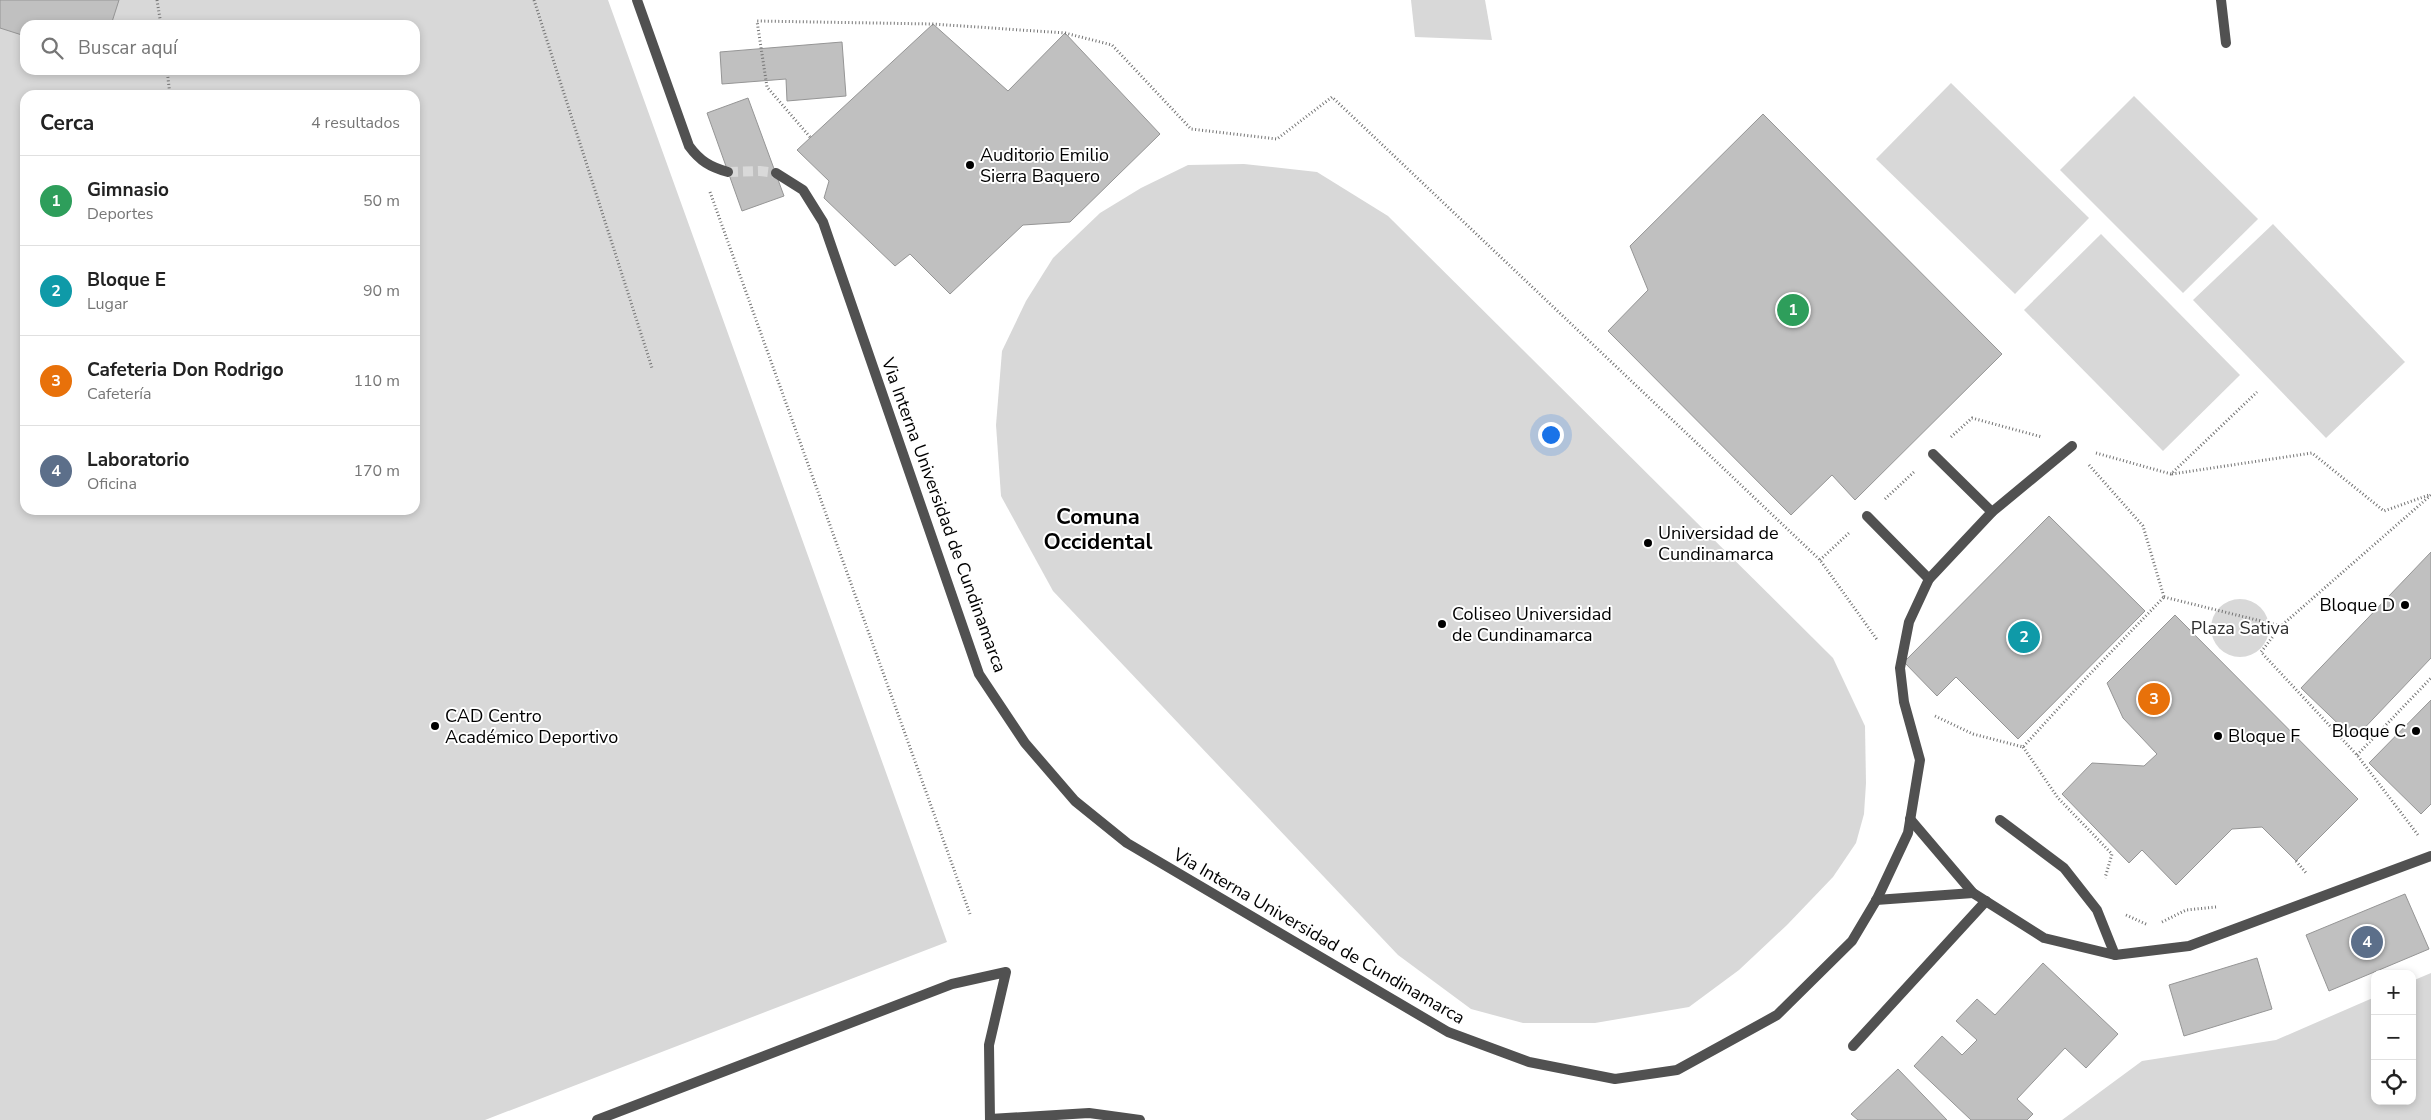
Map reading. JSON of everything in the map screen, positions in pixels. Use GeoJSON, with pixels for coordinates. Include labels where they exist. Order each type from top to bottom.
{"type":"FeatureCollection","features":[{"type":"Feature","properties":{"kind":"street"},"geometry":{"type":"LineString","coordinates":[[637,0],[689,146],[698,159],[712,168],[728,172]]}},
{"type":"Feature","properties":{"kind":"street"},"geometry":{"type":"LineString","coordinates":[[2221,0],[2226,43]]}},
{"type":"Feature","properties":{"kind":"street","name":"Via Interna Universidad de Cundinamarca"},"geometry":{"type":"LineString","coordinates":[[776,173],[803,190],[823,222],[979,674],[1024,744],[1075,801],[1127,843],[1448,1032],[1529,1062],[1615,1079],[1677,1070],[1777,1015],[1852,941],[1876,900],[1908,833],[1920,760],[1904,702],[1901,672],[1909,622],[1929,578],[1992,512],[2072,446]]}},
{"type":"Feature","properties":{"kind":"street"},"geometry":{"type":"LineString","coordinates":[[1933,454],[1992,512]]}},
{"type":"Feature","properties":{"kind":"street"},"geometry":{"type":"LineString","coordinates":[[1866,516],[1929,578]]}},
{"type":"Feature","properties":{"kind":"street"},"geometry":{"type":"LineString","coordinates":[[1910,819],[1973,893],[2044,938],[2115,955],[2188,946],[2431,856]]}},
{"type":"Feature","properties":{"kind":"street"},"geometry":{"type":"LineString","coordinates":[[2000,820],[2064,868],[2097,910],[2115,955]]}},
{"type":"Feature","properties":{"kind":"street"},"geometry":{"type":"LineString","coordinates":[[1876,900],[1973,893]]}},
{"type":"Feature","properties":{"kind":"street"},"geometry":{"type":"LineString","coordinates":[[1853,1046],[1986,901]]}},
{"type":"Feature","properties":{"kind":"street"},"geometry":{"type":"LineString","coordinates":[[597,1120],[952,984],[1006,972],[989,1045],[990,1119],[1088,1113],[1140,1120]]}},
{"type":"Feature","properties":{"kind":"path"},"geometry":{"type":"LineString","coordinates":[[157,0],[160,20]]}},
{"type":"Feature","properties":{"kind":"path"},"geometry":{"type":"LineString","coordinates":[[534,0],[652,368]]}},
{"type":"Feature","properties":{"kind":"path"},"geometry":{"type":"LineString","coordinates":[[810,137],[767,87],[757,21],[933,24],[1065,34],[1112,45],[1191,129],[1277,139],[1332,97],[1820,560],[1901,672]]}},
{"type":"Feature","properties":{"kind":"path"},"geometry":{"type":"LineString","coordinates":[[168,75],[169,90]]}},
{"type":"Feature","properties":{"kind":"path"},"geometry":{"type":"LineString","coordinates":[[698,159],[970,914]]}},
{"type":"Feature","properties":{"kind":"path"},"geometry":{"type":"LineString","coordinates":[[2171,474],[2258,392]]}},
{"type":"Feature","properties":{"kind":"path"},"geometry":{"type":"LineString","coordinates":[[1820,560],[1972,418],[2171,474],[2312,453],[2384,511],[2431,494]]}},
{"type":"Feature","properties":{"kind":"path"},"geometry":{"type":"LineString","coordinates":[[2072,446],[2144,526],[2164,597]]}},
{"type":"Feature","properties":{"kind":"path"},"geometry":{"type":"LineString","coordinates":[[2413,838],[2421,836],[2357,755],[2261,652],[2281,626],[2431,494]]}},
{"type":"Feature","properties":{"kind":"path"},"geometry":{"type":"LineString","coordinates":[[2164,597],[2281,626]]}},
{"type":"Feature","properties":{"kind":"path"},"geometry":{"type":"LineString","coordinates":[[2023,747],[2086,677],[2164,597]]}},
{"type":"Feature","properties":{"kind":"path"},"geometry":{"type":"LineString","coordinates":[[2357,755],[2431,678]]}},
{"type":"Feature","properties":{"kind":"path"},"geometry":{"type":"LineString","coordinates":[[1904,702],[1973,734],[2023,747],[2058,798],[2112,854],[2104,882]]}},
{"type":"Feature","properties":{"kind":"path"},"geometry":{"type":"LineString","coordinates":[[2296,861],[2308,874]]}},
{"type":"Feature","properties":{"kind":"path"},"geometry":{"type":"LineString","coordinates":[[2300,879],[2308,874],[2317,872]]}},
{"type":"Feature","properties":{"kind":"path"},"geometry":{"type":"LineString","coordinates":[[2161,923],[2186,910],[2225,907]]}},
{"type":"Feature","properties":{"kind":"path"},"geometry":{"type":"LineString","coordinates":[[2121,912],[2152,927]]}},
{"type":"Feature","properties":{"kind":"green space","name":"CAD Centro Académico Deportivo"},"geometry":{"type":"Polygon","coordinates":[[[0,0],[608,0],[947,942],[485,1120],[0,1120],[0,0]]]}},
{"type":"Feature","properties":{"kind":"green space"},"geometry":{"type":"Polygon","coordinates":[[[1411,0],[1485,0],[1492,40],[1415,37],[1411,0]]]}},
{"type":"Feature","properties":{"kind":"green space"},"geometry":{"type":"Polygon","coordinates":[[[1951,83],[2089,218],[2015,294],[1876,159],[1951,83]]]}},
{"type":"Feature","properties":{"kind":"green space"},"geometry":{"type":"Polygon","coordinates":[[[2134,96],[2258,219],[2183,293],[2060,170],[2134,96]]]}},
{"type":"Feature","properties":{"kind":"green space","name":"Coliseo Universidad de Cundinamarca"},"geometry":{"type":"Polygon","coordinates":[[[1244,164],[1317,172],[1388,216],[1833,658],[1865,726],[1866,783],[1864,814],[1856,843],[1833,877],[1787,925],[1739,970],[1689,1007],[1595,1023],[1523,1023],[1471,1009],[1398,955],[1053,591],[1001,496],[996,425],[1002,351],[1026,301],[1053,258],[1100,213],[1141,188],[1188,165],[1244,164]]]}},
{"type":"Feature","properties":{"kind":"green space"},"geometry":{"type":"Polygon","coordinates":[[[2273,224],[2405,362],[2326,438],[2193,300],[2273,224]]]}},
{"type":"Feature","properties":{"kind":"green space"},"geometry":{"type":"Polygon","coordinates":[[[2101,234],[2240,375],[2163,451],[2024,310],[2101,234]]]}},
{"type":"Feature","properties":{"kind":"green space","name":"Plaza Sativa"},"geometry":{"type":"Polygon","coordinates":[[[2240,599],[2251,601],[2264,612],[2269,628],[2267,639],[2256,652],[2240,657],[2229,655],[2216,644],[2211,628],[2213,617],[2224,604],[2240,599]]]}},
{"type":"Feature","properties":{"kind":"green space"},"geometry":{"type":"Polygon","coordinates":[[[2431,973],[2431,1120],[2062,1120],[2142,1061],[2276,1040],[2371,999],[2371,1105],[2416,1105],[2416,979],[2431,973]]]}},
{"type":"Feature","properties":{"kind":"building"},"geometry":{"type":"Polygon","coordinates":[[[0,0],[119,0],[113,20],[20,20],[20,34],[0,28],[0,0]]]}},
{"type":"Feature","properties":{"kind":"building","name":"Auditorio Emilio Sierra Baquero"},"geometry":{"type":"Polygon","coordinates":[[[933,24],[1008,91],[1065,33],[1160,134],[1070,222],[1023,225],[950,294],[910,254],[895,266],[824,198],[829,181],[797,150],[933,24]]]}},
{"type":"Feature","properties":{"kind":"building"},"geometry":{"type":"Polygon","coordinates":[[[842,42],[846,96],[787,101],[786,79],[722,84],[720,52],[842,42]]]}},
{"type":"Feature","properties":{"kind":"building"},"geometry":{"type":"Polygon","coordinates":[[[748,98],[784,196],[742,211],[707,113],[748,98]]]}},
{"type":"Feature","properties":{"kind":"building"},"geometry":{"type":"Polygon","coordinates":[[[1763,114],[2002,354],[1855,500],[1832,475],[1791,515],[1608,331],[1648,290],[1630,246],[1763,114]]]}},
{"type":"Feature","properties":{"kind":"building"},"geometry":{"type":"Polygon","coordinates":[[[2049,516],[2145,611],[2018,739],[1956,677],[1937,696],[1904,662],[2049,516]]]}},
{"type":"Feature","properties":{"kind":"building","name":"Bloque D"},"geometry":{"type":"Polygon","coordinates":[[[2431,552],[2431,658],[2354,739],[2301,688],[2431,552]]]}},
{"type":"Feature","properties":{"kind":"building","name":"Bloque F"},"geometry":{"type":"Polygon","coordinates":[[[2175,615],[2358,799],[2296,861],[2262,827],[2232,829],[2176,885],[2142,850],[2129,863],[2062,794],[2092,763],[2144,766],[2157,754],[2123,718],[2107,683],[2175,615]]]}},
{"type":"Feature","properties":{"kind":"building","name":"Bloque C"},"geometry":{"type":"Polygon","coordinates":[[[2431,700],[2431,804],[2421,814],[2369,763],[2431,700]]]}},
{"type":"Feature","properties":{"kind":"building"},"geometry":{"type":"Polygon","coordinates":[[[2405,894],[2429,949],[2379,970],[2371,970],[2371,973],[2329,991],[2306,935],[2405,894]]]}},
{"type":"Feature","properties":{"kind":"building"},"geometry":{"type":"Polygon","coordinates":[[[2257,958],[2272,1009],[2184,1036],[2169,985],[2257,958]]]}},
{"type":"Feature","properties":{"kind":"building"},"geometry":{"type":"Polygon","coordinates":[[[2043,963],[2118,1034],[2086,1068],[2065,1048],[2017,1099],[2033,1114],[2027,1120],[1971,1120],[1914,1066],[1942,1036],[1962,1055],[1977,1040],[1956,1021],[1977,999],[1995,1015],[2043,963]]]}},
{"type":"Feature","properties":{"kind":"building"},"geometry":{"type":"Polygon","coordinates":[[[1898,1069],[1947,1120],[1858,1120],[1851,1114],[1898,1069]]]}},
{"type":"Feature","properties":{"kind":"tunnel"},"geometry":{"type":"LineString","coordinates":[[728,172],[760,171],[776,173]]}},
{"type":"Feature","properties":{"kind":"place","name":"Auditorio Emilio Sierra Baquero"},"geometry":{"type":"Point","coordinates":[970,165]}},
{"type":"Feature","properties":{"kind":"place","name":"Gimnasio"},"geometry":{"type":"Point","coordinates":[1793,310]}},
{"type":"Feature","properties":{"kind":"place","name":"Universidad de Cundinamarca"},"geometry":{"type":"Point","coordinates":[1648,543]}},
{"type":"Feature","properties":{"kind":"place","name":"Bloque D"},"geometry":{"type":"Point","coordinates":[2405,605]}},
{"type":"Feature","properties":{"kind":"place","name":"Coliseo Universidad de Cundinamarca"},"geometry":{"type":"Point","coordinates":[1442,624]}},
{"type":"Feature","properties":{"kind":"place","name":"Bloque E"},"geometry":{"type":"Point","coordinates":[2024,637]}},
{"type":"Feature","properties":{"kind":"place","name":"Cafeteria Don Rodrigo"},"geometry":{"type":"Point","coordinates":[2154,699]}},
{"type":"Feature","properties":{"kind":"place","name":"CAD Centro Académico Deportivo"},"geometry":{"type":"Point","coordinates":[435,726]}},
{"type":"Feature","properties":{"kind":"place","name":"Bloque C"},"geometry":{"type":"Point","coordinates":[2416,731]}},
{"type":"Feature","properties":{"kind":"place","name":"Bloque F"},"geometry":{"type":"Point","coordinates":[2218,736]}},
{"type":"Feature","properties":{"kind":"place","name":"Laboratorio"},"geometry":{"type":"Point","coordinates":[2367,942]}},
{"type":"Feature","properties":{"kind":"district","name":"Comuna Occidental"},"geometry":{"type":"Point","coordinates":[1098,530]}}]}
